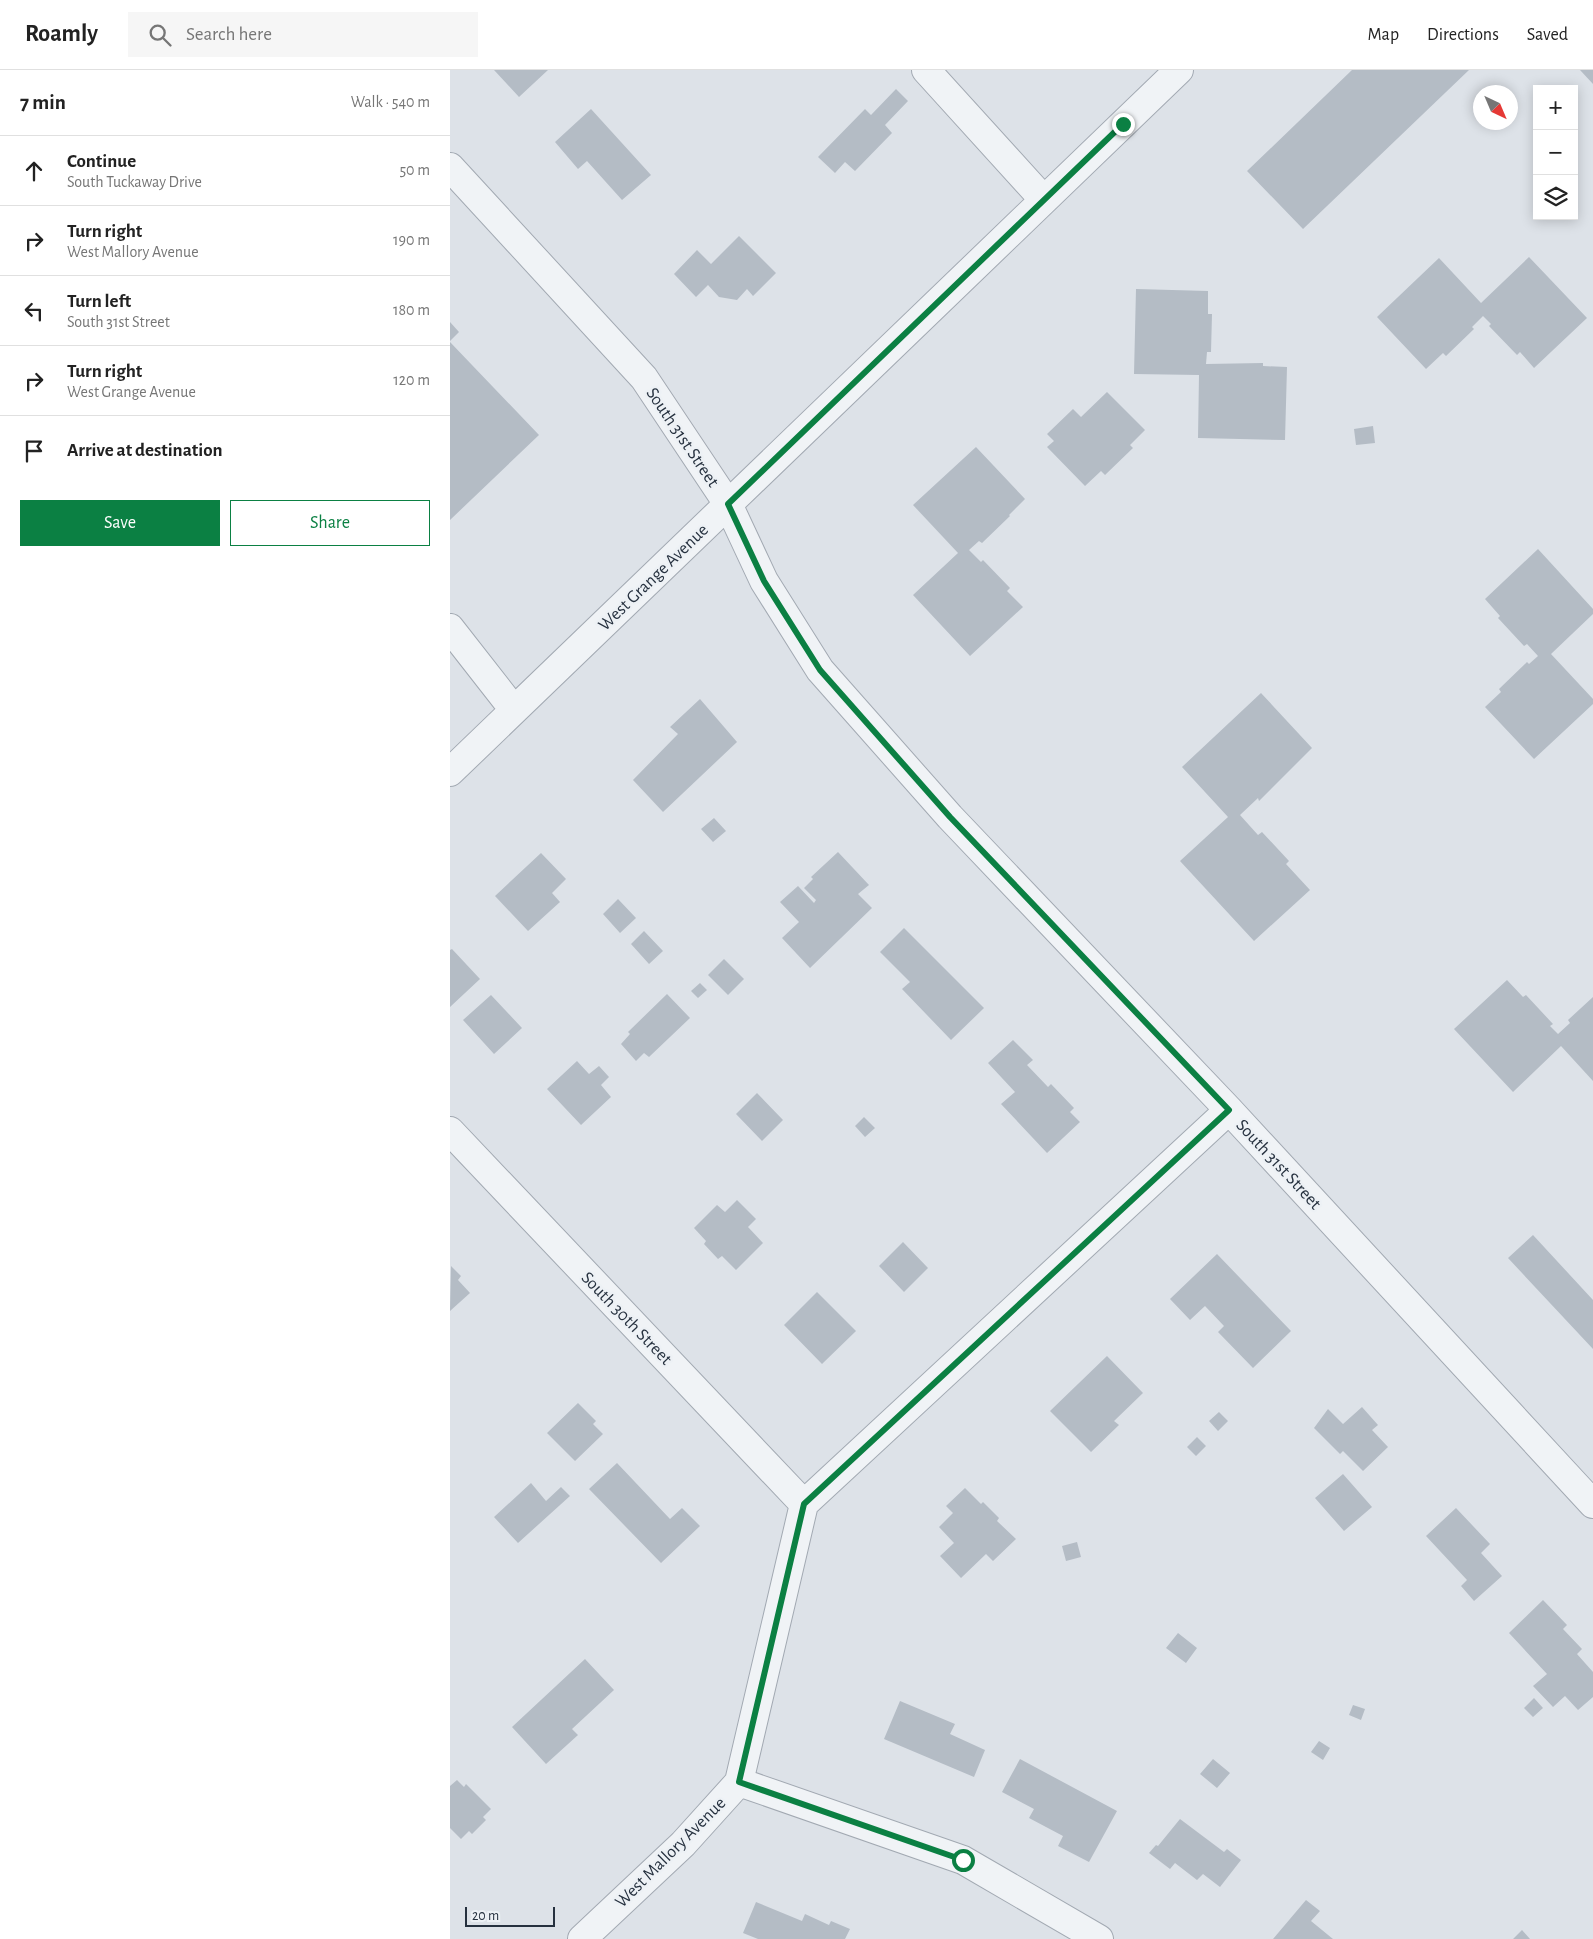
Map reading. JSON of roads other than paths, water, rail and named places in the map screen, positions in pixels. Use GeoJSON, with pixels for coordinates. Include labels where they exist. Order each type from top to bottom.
{"type":"FeatureCollection","features":[{"type":"Feature","properties":{"kind":"street"},"geometry":{"type":"LineString","coordinates":[[926,70],[1044,200]]}},
{"type":"Feature","properties":{"kind":"street","name":"West Grange Avenue"},"geometry":{"type":"LineString","coordinates":[[450,772],[1179,70]]}},
{"type":"Feature","properties":{"kind":"street","name":"South 31st Street"},"geometry":{"type":"LineString","coordinates":[[450,167],[644,378],[728,504],[764,581],[820,670],[950,817],[1229,1110],[1593,1504]]}},
{"type":"Feature","properties":{"kind":"street"},"geometry":{"type":"LineString","coordinates":[[450,628],[514,710]]}},
{"type":"Feature","properties":{"kind":"street"},"geometry":{"type":"LineString","coordinates":[[804,1504],[1229,1110]]}},
{"type":"Feature","properties":{"kind":"street","name":"South 30th Street"},"geometry":{"type":"LineString","coordinates":[[450,1132],[804,1504]]}},
{"type":"Feature","properties":{"kind":"street","name":"West Mallory Avenue"},"geometry":{"type":"LineString","coordinates":[[582,1939],[683,1844],[739,1782],[804,1504]]}},
{"type":"Feature","properties":{"kind":"street"},"geometry":{"type":"LineString","coordinates":[[739,1782],[963,1860],[1099,1939]]}}]}
